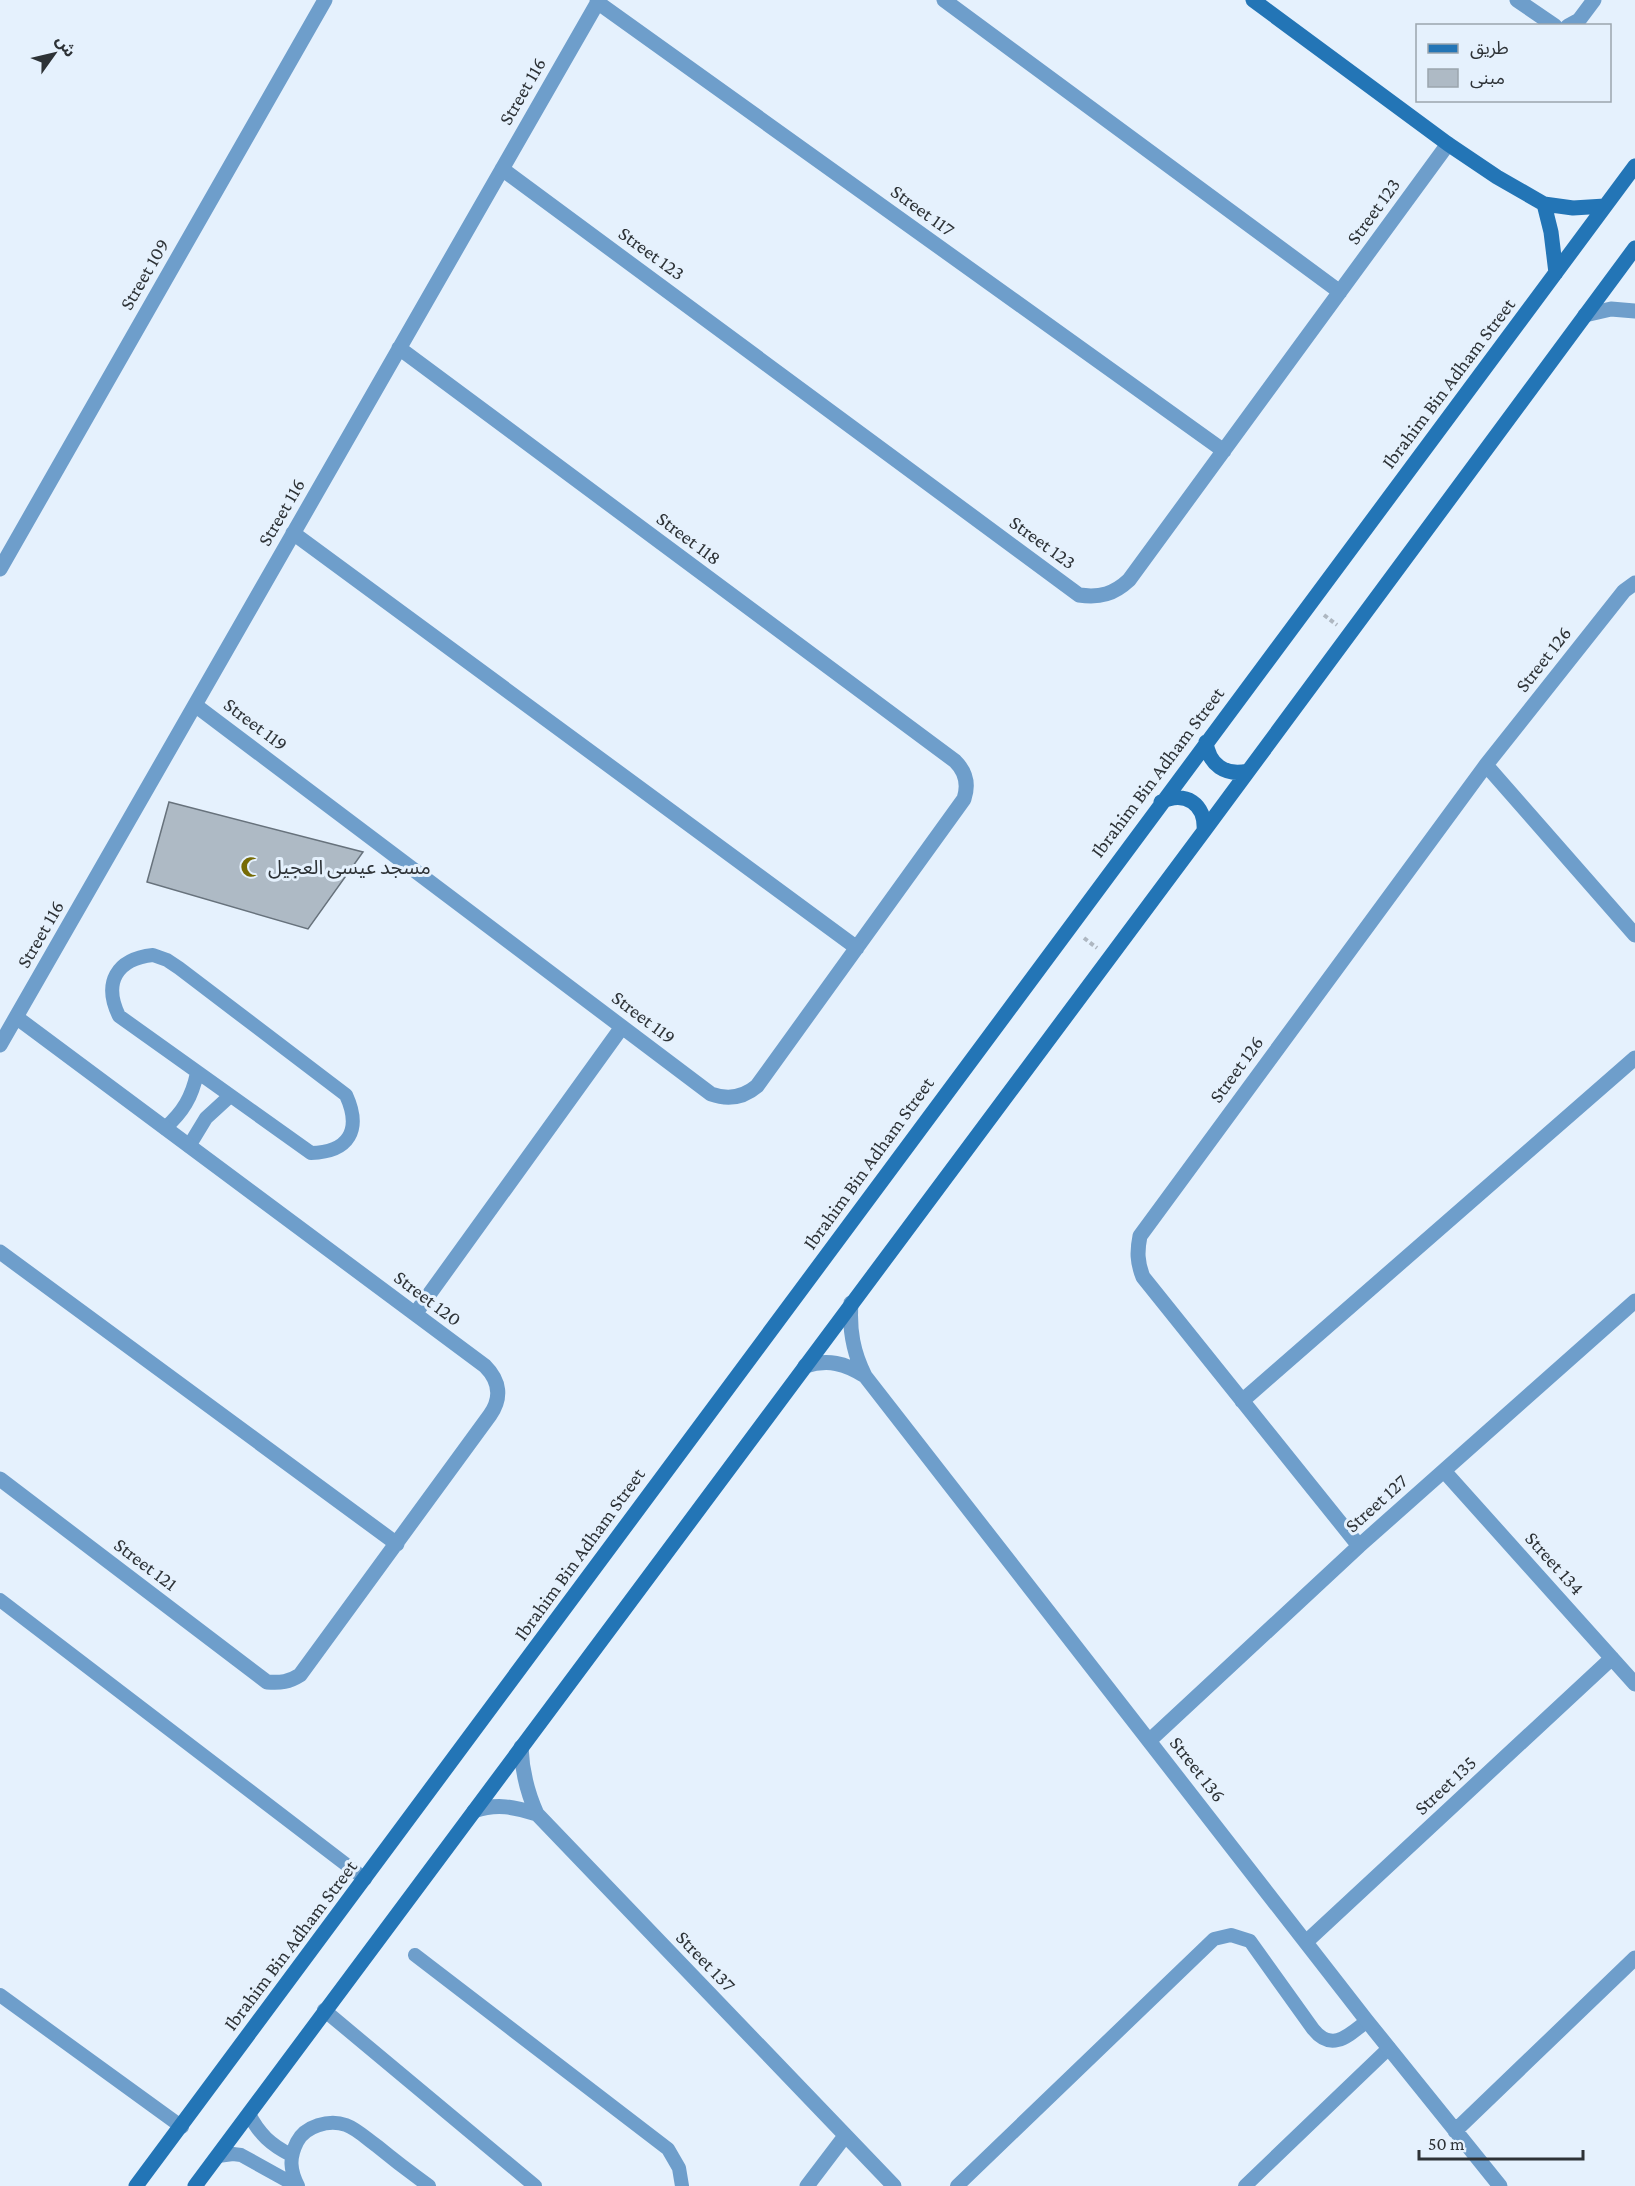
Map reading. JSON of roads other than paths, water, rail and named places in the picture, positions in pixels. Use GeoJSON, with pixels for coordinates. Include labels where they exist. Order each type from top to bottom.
{"type":"FeatureCollection","features":[{"type":"Feature","properties":{"kind":"street","name":"Street 109"},"geometry":{"type":"LineString","coordinates":[[0,569],[325,0]]}},
{"type":"Feature","properties":{"kind":"street"},"geometry":{"type":"LineString","coordinates":[[944,0],[1340,292]]}},
{"type":"Feature","properties":{"kind":"street"},"geometry":{"type":"LineString","coordinates":[[1253,0],[1448,144],[1497,177],[1544,204],[1573,208],[1605,206]]}},
{"type":"Feature","properties":{"kind":"street"},"geometry":{"type":"LineString","coordinates":[[1517,0],[1552,24]]}},
{"type":"Feature","properties":{"kind":"street"},"geometry":{"type":"LineString","coordinates":[[1572,24],[1579,20],[1594,0]]}},
{"type":"Feature","properties":{"kind":"street","name":"Street 116"},"geometry":{"type":"LineString","coordinates":[[0,1046],[598,1]]}},
{"type":"Feature","properties":{"kind":"street","name":"Street 117"},"geometry":{"type":"LineString","coordinates":[[598,1],[1224,451]]}},
{"type":"Feature","properties":{"kind":"street","name":"Street 123"},"geometry":{"type":"LineString","coordinates":[[502,169],[1079,595],[1097,597],[1114,592],[1129,580],[1448,144]]}},
{"type":"Feature","properties":{"kind":"street","name":"Ibrahim Bin Adham Street"},"geometry":{"type":"LineString","coordinates":[[136,2186],[1635,166]]}},
{"type":"Feature","properties":{"kind":"street"},"geometry":{"type":"LineString","coordinates":[[1544,204],[1551,232],[1556,273]]}},
{"type":"Feature","properties":{"kind":"street"},"geometry":{"type":"LineString","coordinates":[[195,2186],[1635,248]]}},
{"type":"Feature","properties":{"kind":"street"},"geometry":{"type":"LineString","coordinates":[[1585,315],[1611,309],[1635,311]]}},
{"type":"Feature","properties":{"kind":"street","name":"Street 118"},"geometry":{"type":"LineString","coordinates":[[399,348],[955,761]]}},
{"type":"Feature","properties":{"kind":"street"},"geometry":{"type":"LineString","coordinates":[[293,532],[857,948]]}},
{"type":"Feature","properties":{"kind":"street","name":"Street 126"},"geometry":{"type":"LineString","coordinates":[[1359,1546],[1143,1277],[1137,1256],[1140,1236],[1486,765],[1624,591],[1635,583]]}},
{"type":"Feature","properties":{"kind":"street","name":"Street 119"},"geometry":{"type":"LineString","coordinates":[[195,705],[711,1094],[726,1098],[743,1095],[758,1086],[964,799],[966,780],[960,766],[955,761]]}},
{"type":"Feature","properties":{"kind":"street"},"geometry":{"type":"LineString","coordinates":[[1206,742],[1210,758],[1222,769],[1230,772],[1248,771]]}},
{"type":"Feature","properties":{"kind":"street"},"geometry":{"type":"LineString","coordinates":[[1486,765],[1635,935]]}},
{"type":"Feature","properties":{"kind":"street"},"geometry":{"type":"LineString","coordinates":[[1161,802],[1175,797],[1189,800],[1204,816],[1204,831]]}},
{"type":"Feature","properties":{"kind":"street","name":"Street 120"},"geometry":{"type":"LineString","coordinates":[[16,1017],[492,1373],[499,1392],[495,1408],[397,1544],[300,1675],[290,1681],[267,1682]]}},
{"type":"Feature","properties":{"kind":"street"},"geometry":{"type":"LineString","coordinates":[[415,1314],[622,1027]]}},
{"type":"Feature","properties":{"kind":"street"},"geometry":{"type":"LineString","coordinates":[[1242,1401],[1635,1058]]}},
{"type":"Feature","properties":{"kind":"street"},"geometry":{"type":"LineString","coordinates":[[0,1252],[397,1544]]}},
{"type":"Feature","properties":{"kind":"street","name":"Street 127"},"geometry":{"type":"LineString","coordinates":[[1149,1741],[1359,1546],[1635,1301]]}},
{"type":"Feature","properties":{"kind":"street","name":"Street 136"},"geometry":{"type":"LineString","coordinates":[[851,1303],[853,1348],[865,1376],[1367,2021],[1500,2186]]}},
{"type":"Feature","properties":{"kind":"street","name":"Street 136"},"geometry":{"type":"LineString","coordinates":[[805,1366],[830,1362],[843,1364],[865,1376]]}},
{"type":"Feature","properties":{"kind":"street","name":"Street 134"},"geometry":{"type":"LineString","coordinates":[[1444,1471],[1635,1684]]}},
{"type":"Feature","properties":{"kind":"street","name":"Street 121"},"geometry":{"type":"LineString","coordinates":[[0,1479],[267,1682]]}},
{"type":"Feature","properties":{"kind":"street","name":"Street 135"},"geometry":{"type":"LineString","coordinates":[[1306,1942],[1612,1658]]}},
{"type":"Feature","properties":{"kind":"street","name":"Street 137"},"geometry":{"type":"LineString","coordinates":[[521,1747],[522,1770],[537,1814],[894,2186]]}},
{"type":"Feature","properties":{"kind":"street"},"geometry":{"type":"LineString","coordinates":[[474,1811],[484,1807],[505,1805],[537,1814]]}},
{"type":"Feature","properties":{"kind":"street"},"geometry":{"type":"LineString","coordinates":[[1455,2131],[1635,1958]]}},
{"type":"Feature","properties":{"kind":"street"},"geometry":{"type":"LineString","coordinates":[[807,2186],[845,2136]]}},
{"type":"Feature","properties":{"kind":"lane"},"geometry":{"type":"LineString","coordinates":[[153,955],[167,960],[178,968],[346,1095],[354,1112],[353,1129],[344,1144],[328,1152],[311,1153],[230,1096],[119,1016],[113,1003],[111,988],[116,975],[125,963],[138,957],[153,955]]}},
{"type":"Feature","properties":{"kind":"lane"},"geometry":{"type":"LineString","coordinates":[[165,1128],[178,1117],[187,1104],[194,1089],[197,1073]]}},
{"type":"Feature","properties":{"kind":"lane"},"geometry":{"type":"LineString","coordinates":[[189,1146],[206,1118],[230,1096]]}},
{"type":"Feature","properties":{"kind":"lane"},"geometry":{"type":"LineString","coordinates":[[0,1600],[365,1879]]}},
{"type":"Feature","properties":{"kind":"lane"},"geometry":{"type":"LineString","coordinates":[[967,2183],[1208,1943],[1221,1936],[1231,1935],[1250,1941],[1308,2024],[1324,2040],[1342,2040],[1367,2021]]}},
{"type":"Feature","properties":{"kind":"lane"},"geometry":{"type":"LineString","coordinates":[[415,1955],[668,2149],[679,2168],[682,2186]]}},
{"type":"Feature","properties":{"kind":"lane"},"geometry":{"type":"LineString","coordinates":[[0,1995],[182,2127]]}},
{"type":"Feature","properties":{"kind":"lane"},"geometry":{"type":"LineString","coordinates":[[324,2010],[535,2186]]}},
{"type":"Feature","properties":{"kind":"lane"},"geometry":{"type":"LineString","coordinates":[[1245,2186],[1389,2048]]}},
{"type":"Feature","properties":{"kind":"lane"},"geometry":{"type":"LineString","coordinates":[[249,2114],[255,2128],[265,2140],[291,2155]]}},
{"type":"Feature","properties":{"kind":"lane"},"geometry":{"type":"LineString","coordinates":[[298,2186],[291,2172],[291,2155],[298,2139],[312,2127],[328,2122],[345,2125],[429,2186]]}},
{"type":"Feature","properties":{"kind":"lane"},"geometry":{"type":"LineString","coordinates":[[218,2156],[241,2155],[298,2186]]}},
{"type":"Feature","properties":{"kind":"place","name":"مسجد عيسى العجيل"},"geometry":{"type":"Point","coordinates":[251,867]}}]}
